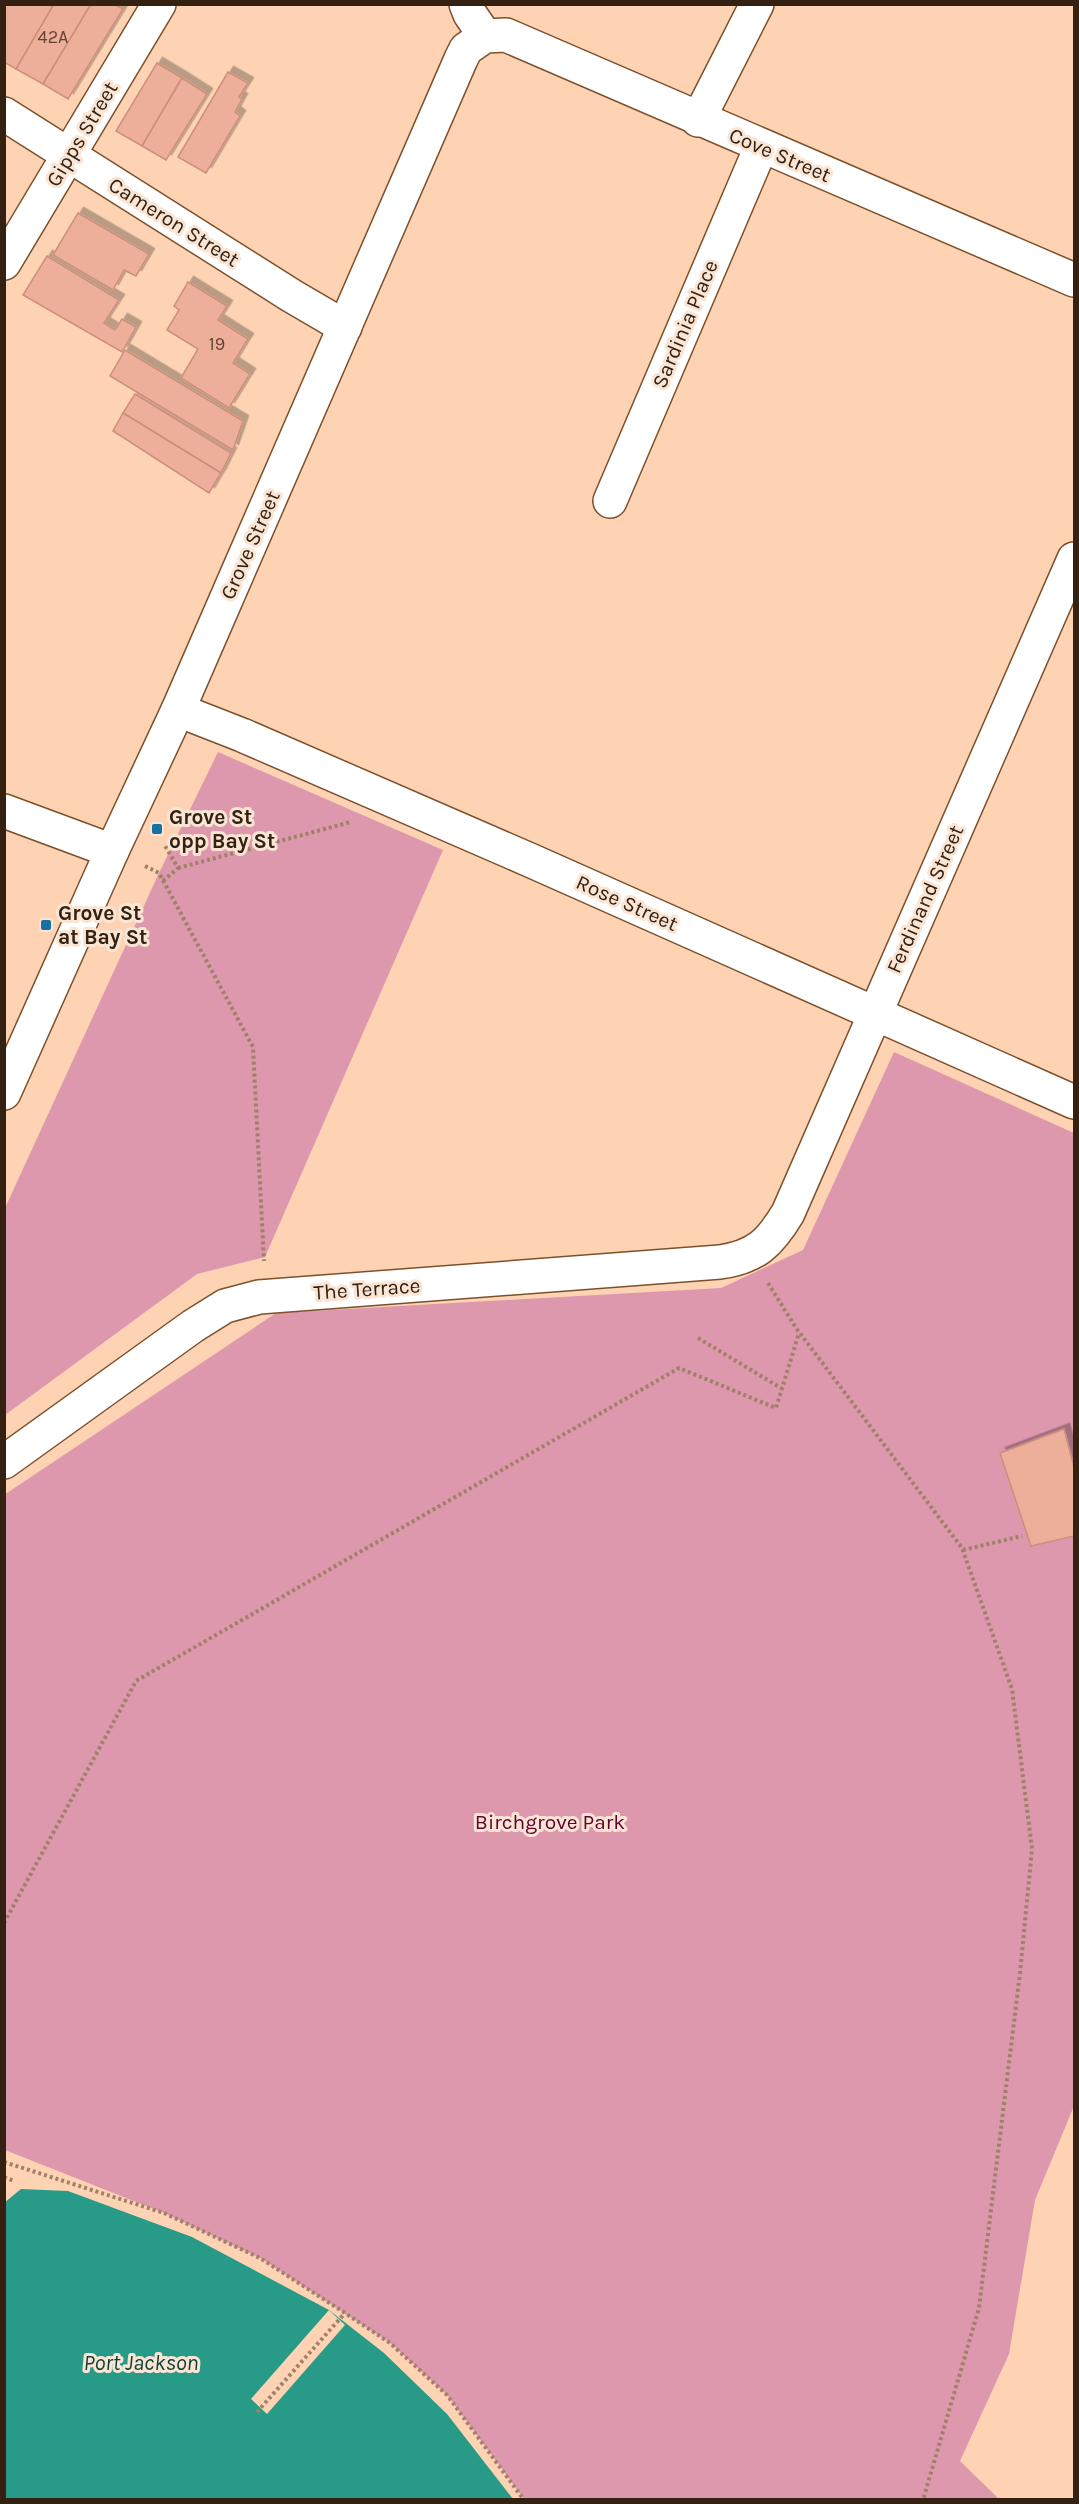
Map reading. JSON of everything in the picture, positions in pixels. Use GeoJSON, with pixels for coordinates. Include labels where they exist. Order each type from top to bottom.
{"type":"FeatureCollection","features":[{"type":"Feature","properties":{"kind":"street","name":"Gipps Street"},"geometry":{"type":"LineString","coordinates":[[4,263],[159,4]]}},
{"type":"Feature","properties":{"kind":"street"},"geometry":{"type":"LineString","coordinates":[[466,4],[485,36]]}},
{"type":"Feature","properties":{"kind":"street"},"geometry":{"type":"LineString","coordinates":[[698,120],[758,4]]}},
{"type":"Feature","properties":{"kind":"street","name":"Cove Street"},"geometry":{"type":"LineString","coordinates":[[485,36],[506,35],[558,56],[698,120],[1074,280]]}},
{"type":"Feature","properties":{"kind":"street","name":"Grove Street"},"geometry":{"type":"LineString","coordinates":[[4,1093],[112,850],[178,710],[461,59],[466,49],[485,36]]}},
{"type":"Feature","properties":{"kind":"street","name":"Cameron Street"},"geometry":{"type":"LineString","coordinates":[[4,114],[345,327]]}},
{"type":"Feature","properties":{"kind":"street","name":"Sardinia Place"},"geometry":{"type":"LineString","coordinates":[[610,501],[761,147]]}},
{"type":"Feature","properties":{"kind":"street","name":"Ferdinand Street"},"geometry":{"type":"LineString","coordinates":[[762,1246],[788,1213],[1074,559]]}},
{"type":"Feature","properties":{"kind":"street","name":"Rose Street"},"geometry":{"type":"LineString","coordinates":[[178,710],[242,735],[532,861],[1074,1102]]}},
{"type":"Feature","properties":{"kind":"street"},"geometry":{"type":"LineString","coordinates":[[4,811],[112,850]]}},
{"type":"Feature","properties":{"kind":"street","name":"The Terrace"},"geometry":{"type":"LineString","coordinates":[[4,1462],[193,1326],[225,1306],[260,1297],[720,1262],[762,1246]]}},
{"type":"Feature","properties":{"kind":"path"},"geometry":{"type":"LineString","coordinates":[[163,881],[178,868],[357,820]]}},
{"type":"Feature","properties":{"kind":"path"},"geometry":{"type":"LineString","coordinates":[[164,844],[178,868]]}},
{"type":"Feature","properties":{"kind":"path"},"geometry":{"type":"LineString","coordinates":[[112,850],[159,873],[253,1047],[265,1257],[260,1297]]}},
{"type":"Feature","properties":{"kind":"path"},"geometry":{"type":"LineString","coordinates":[[762,1246],[799,1333],[963,1550],[1012,1689],[1032,1849],[1020,1973],[979,2308],[923,2499]]}},
{"type":"Feature","properties":{"kind":"path"},"geometry":{"type":"LineString","coordinates":[[4,1923],[136,1681],[679,1368],[776,1408],[799,1333]]}},
{"type":"Feature","properties":{"kind":"path"},"geometry":{"type":"LineString","coordinates":[[698,1338],[781,1388]]}},
{"type":"Feature","properties":{"kind":"path"},"geometry":{"type":"LineString","coordinates":[[963,1550],[1022,1536]]}},
{"type":"Feature","properties":{"kind":"path"},"geometry":{"type":"LineString","coordinates":[[4,2162],[164,2213],[260,2258],[345,2313],[390,2343],[447,2395],[524,2499]]}},
{"type":"Feature","properties":{"kind":"path"},"geometry":{"type":"LineString","coordinates":[[4,2177],[14,2181]]}},
{"type":"Feature","properties":{"kind":"path"},"geometry":{"type":"LineString","coordinates":[[257,2412],[345,2313]]}},
{"type":"Feature","properties":{"kind":"green space"},"geometry":{"type":"Polygon","coordinates":[[[218,752],[443,850],[265,1257],[197,1274],[5,1415],[5,1208],[159,873],[218,752]]]}},
{"type":"Feature","properties":{"kind":"green space","name":"Birchgrove Park"},"geometry":{"type":"Polygon","coordinates":[[[894,1052],[1074,1133],[1074,2106],[1035,2200],[1009,2354],[960,2461],[999,2499],[524,2499],[447,2395],[390,2343],[260,2258],[164,2213],[5,2150],[4,1495],[276,1313],[721,1288],[803,1250],[894,1052]]]}},
{"type":"Feature","properties":{"kind":"water","name":"Port Jackson"},"geometry":{"type":"Polygon","coordinates":[[[21,2189],[68,2191],[192,2237],[329,2310],[384,2353],[447,2414],[513,2499],[5,2499],[4,2203],[21,2189]]]}},
{"type":"Feature","properties":{"kind":"pier"},"geometry":{"type":"Polygon","coordinates":[[[329,2310],[345,2325],[267,2414],[251,2399],[329,2310]]]}},
{"type":"Feature","properties":{"kind":"building"},"geometry":{"type":"Polygon","coordinates":[[[4,4],[54,4],[16,69],[4,62],[4,4]]]}},
{"type":"Feature","properties":{"kind":"building"},"geometry":{"type":"Polygon","coordinates":[[[54,4],[91,4],[43,84],[16,69],[54,4]]]}},
{"type":"Feature","properties":{"kind":"building"},"geometry":{"type":"Polygon","coordinates":[[[91,4],[114,4],[123,9],[68,99],[43,84],[91,4]]]}},
{"type":"Feature","properties":{"kind":"building"},"geometry":{"type":"Polygon","coordinates":[[[157,63],[182,78],[142,146],[116,131],[157,63]]]}},
{"type":"Feature","properties":{"kind":"building"},"geometry":{"type":"Polygon","coordinates":[[[228,72],[248,83],[239,97],[242,99],[235,112],[240,116],[206,173],[178,157],[228,72]]]}},
{"type":"Feature","properties":{"kind":"building"},"geometry":{"type":"Polygon","coordinates":[[[182,78],[207,94],[166,160],[142,146],[182,78]]]}},
{"type":"Feature","properties":{"kind":"building"},"geometry":{"type":"Polygon","coordinates":[[[78,213],[149,254],[136,276],[124,270],[113,290],[53,255],[78,213]]]}},
{"type":"Feature","properties":{"kind":"building"},"geometry":{"type":"Polygon","coordinates":[[[47,256],[119,300],[104,323],[115,330],[122,319],[136,327],[122,352],[23,295],[47,256]]]}},
{"type":"Feature","properties":{"kind":"building"},"geometry":{"type":"Polygon","coordinates":[[[188,282],[227,306],[218,320],[248,339],[233,363],[250,374],[229,408],[181,378],[198,349],[167,330],[179,310],[174,306],[188,282]]]}},
{"type":"Feature","properties":{"kind":"building"},"geometry":{"type":"Polygon","coordinates":[[[125,350],[243,421],[233,450],[110,376],[125,350]]]}},
{"type":"Feature","properties":{"kind":"building"},"geometry":{"type":"Polygon","coordinates":[[[135,394],[231,453],[221,473],[123,413],[135,394]]]}},
{"type":"Feature","properties":{"kind":"building"},"geometry":{"type":"Polygon","coordinates":[[[123,413],[221,473],[209,493],[113,431],[123,413]]]}},
{"type":"Feature","properties":{"kind":"building"},"geometry":{"type":"Polygon","coordinates":[[[1064,1429],[1074,1467],[1074,1536],[1031,1546],[1000,1453],[1064,1429]]]}},
{"type":"Feature","properties":{"kind":"place","name":"Grove St opp Bay St"},"geometry":{"type":"Point","coordinates":[157,829]}},
{"type":"Feature","properties":{"kind":"place","name":"Grove St at Bay St"},"geometry":{"type":"Point","coordinates":[46,925]}}]}
